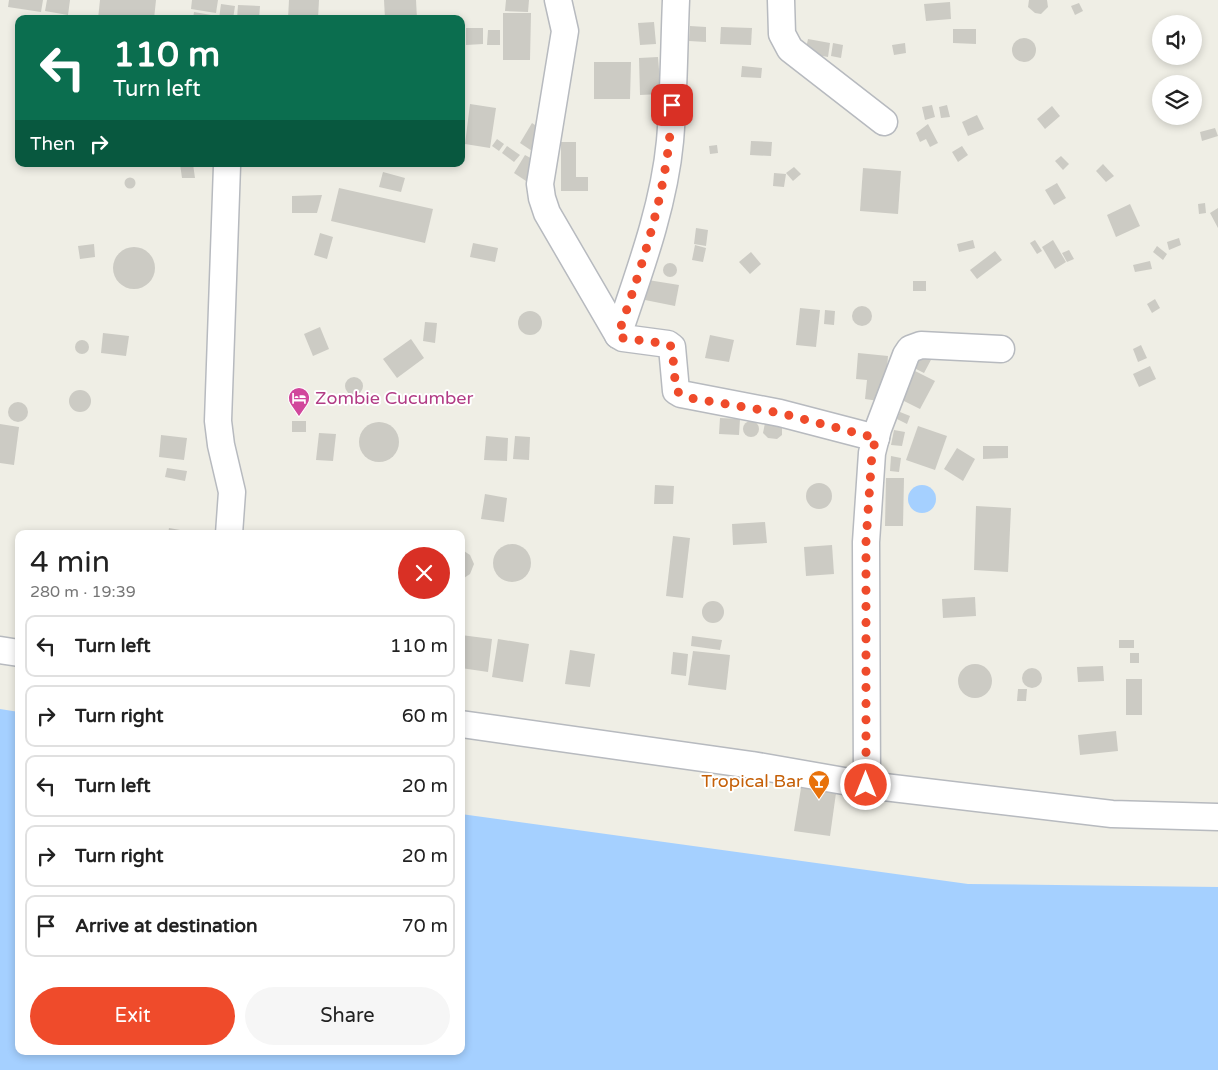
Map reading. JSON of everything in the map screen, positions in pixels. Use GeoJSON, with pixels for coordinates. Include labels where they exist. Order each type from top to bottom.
{"type":"FeatureCollection","features":[{"type":"Feature","properties":{"kind":"street"},"geometry":{"type":"LineString","coordinates":[[558,0],[565,31],[540,184],[542,198],[547,213],[618,335],[623,338],[668,344],[672,347],[676,391],[690,398],[780,413],[876,438]]}},
{"type":"Feature","properties":{"kind":"street"},"geometry":{"type":"LineString","coordinates":[[618,335],[646,254],[666,166],[670,141],[676,0]]}},
{"type":"Feature","properties":{"kind":"street"},"geometry":{"type":"LineString","coordinates":[[781,0],[782,34],[790,49],[884,122]]}},
{"type":"Feature","properties":{"kind":"street"},"geometry":{"type":"LineString","coordinates":[[227,167],[218,421],[221,445],[232,492],[229,530]]}},
{"type":"Feature","properties":{"kind":"street"},"geometry":{"type":"LineString","coordinates":[[866,785],[866,542],[872,453],[876,438],[902,364],[910,349],[921,344],[1001,349]]}},
{"type":"Feature","properties":{"kind":"street"},"geometry":{"type":"LineString","coordinates":[[0,650],[15,652]]}},
{"type":"Feature","properties":{"kind":"street"},"geometry":{"type":"LineString","coordinates":[[465,725],[752,765],[866,785],[1112,814],[1218,817]]}},
{"type":"Feature","properties":{"kind":"water"},"geometry":{"type":"Polygon","coordinates":[[[922,485],[932,489],[936,499],[932,509],[922,513],[912,509],[908,499],[912,489],[922,485]]]}},
{"type":"Feature","properties":{"kind":"water"},"geometry":{"type":"Polygon","coordinates":[[[0,709],[15,711],[15,1055],[465,1055],[465,815],[968,884],[1218,887],[1218,1070],[0,1070],[0,709]]]}},
{"type":"Feature","properties":{"kind":"building"},"geometry":{"type":"Polygon","coordinates":[[[9,0],[43,0],[41,12],[8,7],[9,0]]]}},
{"type":"Feature","properties":{"kind":"building"},"geometry":{"type":"Polygon","coordinates":[[[47,0],[70,0],[68,15],[45,11],[47,0]]]}},
{"type":"Feature","properties":{"kind":"building"},"geometry":{"type":"Polygon","coordinates":[[[100,0],[156,0],[154,15],[98,15],[100,0]]]}},
{"type":"Feature","properties":{"kind":"building"},"geometry":{"type":"Polygon","coordinates":[[[192,0],[218,0],[216,13],[191,9],[192,0]]]}},
{"type":"Feature","properties":{"kind":"building"},"geometry":{"type":"Polygon","coordinates":[[[289,0],[319,0],[318,15],[288,15],[289,0]]]}},
{"type":"Feature","properties":{"kind":"building"},"geometry":{"type":"Polygon","coordinates":[[[384,0],[416,0],[417,15],[385,15],[384,0]]]}},
{"type":"Feature","properties":{"kind":"building"},"geometry":{"type":"Polygon","coordinates":[[[506,0],[529,0],[528,12],[505,11],[506,0]]]}},
{"type":"Feature","properties":{"kind":"building"},"geometry":{"type":"Polygon","coordinates":[[[1029,0],[1047,0],[1048,7],[1041,14],[1035,13],[1028,7],[1029,0]]]}},
{"type":"Feature","properties":{"kind":"building"},"geometry":{"type":"Polygon","coordinates":[[[950,2],[951,19],[926,21],[924,4],[950,2]]]}},
{"type":"Feature","properties":{"kind":"building"},"geometry":{"type":"Polygon","coordinates":[[[1079,3],[1083,11],[1075,15],[1071,6],[1079,3]]]}},
{"type":"Feature","properties":{"kind":"building"},"geometry":{"type":"Polygon","coordinates":[[[221,4],[235,6],[234,15],[220,15],[221,4]]]}},
{"type":"Feature","properties":{"kind":"building"},"geometry":{"type":"Polygon","coordinates":[[[238,5],[260,6],[259,15],[237,15],[238,5]]]}},
{"type":"Feature","properties":{"kind":"building"},"geometry":{"type":"Polygon","coordinates":[[[194,12],[211,15],[194,15],[194,12]]]}},
{"type":"Feature","properties":{"kind":"building"},"geometry":{"type":"Polygon","coordinates":[[[503,13],[531,13],[530,60],[503,60],[503,13]]]}},
{"type":"Feature","properties":{"kind":"building"},"geometry":{"type":"Polygon","coordinates":[[[654,22],[656,44],[640,45],[638,23],[654,22]]]}},
{"type":"Feature","properties":{"kind":"building"},"geometry":{"type":"Polygon","coordinates":[[[690,26],[706,27],[706,42],[689,41],[690,26]]]}},
{"type":"Feature","properties":{"kind":"building"},"geometry":{"type":"Polygon","coordinates":[[[721,27],[752,28],[751,45],[720,44],[721,27]]]}},
{"type":"Feature","properties":{"kind":"building"},"geometry":{"type":"Polygon","coordinates":[[[466,28],[483,28],[483,44],[466,45],[466,28]]]}},
{"type":"Feature","properties":{"kind":"building"},"geometry":{"type":"Polygon","coordinates":[[[953,29],[976,29],[976,44],[953,43],[953,29]]]}},
{"type":"Feature","properties":{"kind":"building"},"geometry":{"type":"Polygon","coordinates":[[[488,30],[500,30],[500,45],[487,45],[488,30]]]}},
{"type":"Feature","properties":{"kind":"building"},"geometry":{"type":"Polygon","coordinates":[[[1024,38],[1029,39],[1035,45],[1035,55],[1029,61],[1024,62],[1019,61],[1013,55],[1012,50],[1013,45],[1019,39],[1024,38]]]}},
{"type":"Feature","properties":{"kind":"building"},"geometry":{"type":"Polygon","coordinates":[[[808,39],[830,43],[828,57],[805,53],[808,39]]]}},
{"type":"Feature","properties":{"kind":"building"},"geometry":{"type":"Polygon","coordinates":[[[833,43],[843,45],[841,58],[831,56],[833,43]]]}},
{"type":"Feature","properties":{"kind":"building"},"geometry":{"type":"Polygon","coordinates":[[[905,43],[906,53],[894,55],[892,45],[905,43]]]}},
{"type":"Feature","properties":{"kind":"building"},"geometry":{"type":"Polygon","coordinates":[[[658,57],[661,94],[640,95],[639,58],[658,57]]]}},
{"type":"Feature","properties":{"kind":"building"},"geometry":{"type":"Polygon","coordinates":[[[594,62],[631,62],[630,99],[594,99],[594,62]]]}},
{"type":"Feature","properties":{"kind":"building"},"geometry":{"type":"Polygon","coordinates":[[[742,66],[762,68],[761,78],[741,77],[742,66]]]}},
{"type":"Feature","properties":{"kind":"building"},"geometry":{"type":"Polygon","coordinates":[[[470,104],[496,108],[490,148],[465,144],[470,104]]]}},
{"type":"Feature","properties":{"kind":"building"},"geometry":{"type":"Polygon","coordinates":[[[932,105],[935,117],[925,120],[922,107],[932,105]]]}},
{"type":"Feature","properties":{"kind":"building"},"geometry":{"type":"Polygon","coordinates":[[[947,105],[950,117],[941,118],[939,107],[947,105]]]}},
{"type":"Feature","properties":{"kind":"building"},"geometry":{"type":"Polygon","coordinates":[[[1052,106],[1060,116],[1045,129],[1037,119],[1052,106]]]}},
{"type":"Feature","properties":{"kind":"building"},"geometry":{"type":"Polygon","coordinates":[[[977,115],[984,129],[968,136],[962,122],[977,115]]]}},
{"type":"Feature","properties":{"kind":"building"},"geometry":{"type":"Polygon","coordinates":[[[532,123],[544,131],[532,151],[520,143],[532,123]]]}},
{"type":"Feature","properties":{"kind":"building"},"geometry":{"type":"Polygon","coordinates":[[[928,124],[938,143],[930,147],[926,139],[920,142],[916,133],[928,124]]]}},
{"type":"Feature","properties":{"kind":"building"},"geometry":{"type":"Polygon","coordinates":[[[1215,128],[1218,136],[1202,141],[1200,132],[1215,128]]]}},
{"type":"Feature","properties":{"kind":"building"},"geometry":{"type":"Polygon","coordinates":[[[497,139],[504,144],[499,151],[492,146],[497,139]]]}},
{"type":"Feature","properties":{"kind":"building"},"geometry":{"type":"Polygon","coordinates":[[[751,141],[772,142],[771,156],[750,155],[751,141]]]}},
{"type":"Feature","properties":{"kind":"building"},"geometry":{"type":"Polygon","coordinates":[[[561,142],[576,142],[576,177],[588,177],[588,191],[561,191],[561,142]]]}},
{"type":"Feature","properties":{"kind":"building"},"geometry":{"type":"Polygon","coordinates":[[[717,145],[718,153],[710,154],[709,146],[717,145]]]}},
{"type":"Feature","properties":{"kind":"building"},"geometry":{"type":"Polygon","coordinates":[[[507,146],[520,155],[514,162],[502,153],[507,146]]]}},
{"type":"Feature","properties":{"kind":"building"},"geometry":{"type":"Polygon","coordinates":[[[962,146],[968,155],[958,162],[952,152],[962,146]]]}},
{"type":"Feature","properties":{"kind":"building"},"geometry":{"type":"Polygon","coordinates":[[[525,155],[538,162],[526,181],[514,173],[525,155]]]}},
{"type":"Feature","properties":{"kind":"building"},"geometry":{"type":"Polygon","coordinates":[[[1061,156],[1069,164],[1063,170],[1055,161],[1061,156]]]}},
{"type":"Feature","properties":{"kind":"building"},"geometry":{"type":"Polygon","coordinates":[[[1103,164],[1114,176],[1106,182],[1096,171],[1103,164]]]}},
{"type":"Feature","properties":{"kind":"building"},"geometry":{"type":"Polygon","coordinates":[[[180,167],[193,167],[195,178],[182,178],[180,167]]]}},
{"type":"Feature","properties":{"kind":"building"},"geometry":{"type":"Polygon","coordinates":[[[794,167],[801,174],[793,181],[786,173],[794,167]]]}},
{"type":"Feature","properties":{"kind":"building"},"geometry":{"type":"Polygon","coordinates":[[[863,168],[901,171],[898,214],[860,211],[863,168]]]}},
{"type":"Feature","properties":{"kind":"building"},"geometry":{"type":"Polygon","coordinates":[[[383,172],[405,178],[401,192],[379,187],[383,172]]]}},
{"type":"Feature","properties":{"kind":"building"},"geometry":{"type":"Polygon","coordinates":[[[774,173],[786,174],[784,187],[773,186],[774,173]]]}},
{"type":"Feature","properties":{"kind":"building"},"geometry":{"type":"Polygon","coordinates":[[[130,177],[136,183],[130,189],[124,183],[130,177]]]}},
{"type":"Feature","properties":{"kind":"building"},"geometry":{"type":"Polygon","coordinates":[[[1057,183],[1066,198],[1054,205],[1045,190],[1057,183]]]}},
{"type":"Feature","properties":{"kind":"building"},"geometry":{"type":"Polygon","coordinates":[[[339,188],[433,209],[425,243],[331,221],[339,188]]]}},
{"type":"Feature","properties":{"kind":"building"},"geometry":{"type":"Polygon","coordinates":[[[322,195],[317,213],[292,213],[292,196],[322,195]]]}},
{"type":"Feature","properties":{"kind":"building"},"geometry":{"type":"Polygon","coordinates":[[[1205,203],[1206,213],[1199,214],[1198,204],[1205,203]]]}},
{"type":"Feature","properties":{"kind":"building"},"geometry":{"type":"Polygon","coordinates":[[[1130,204],[1140,226],[1116,237],[1107,215],[1130,204]]]}},
{"type":"Feature","properties":{"kind":"building"},"geometry":{"type":"Polygon","coordinates":[[[1218,208],[1218,228],[1210,213],[1218,208]]]}},
{"type":"Feature","properties":{"kind":"building"},"geometry":{"type":"Polygon","coordinates":[[[696,228],[708,230],[706,246],[694,244],[696,228]]]}},
{"type":"Feature","properties":{"kind":"building"},"geometry":{"type":"Polygon","coordinates":[[[320,233],[333,237],[327,259],[314,255],[320,233]]]}},
{"type":"Feature","properties":{"kind":"building"},"geometry":{"type":"Polygon","coordinates":[[[1179,238],[1181,245],[1169,250],[1167,242],[1179,238]]]}},
{"type":"Feature","properties":{"kind":"building"},"geometry":{"type":"Polygon","coordinates":[[[973,240],[975,248],[959,252],[957,244],[973,240]]]}},
{"type":"Feature","properties":{"kind":"building"},"geometry":{"type":"Polygon","coordinates":[[[1035,240],[1042,251],[1037,254],[1030,243],[1035,240]]]}},
{"type":"Feature","properties":{"kind":"building"},"geometry":{"type":"Polygon","coordinates":[[[1053,240],[1066,262],[1055,269],[1042,247],[1053,240]]]}},
{"type":"Feature","properties":{"kind":"building"},"geometry":{"type":"Polygon","coordinates":[[[473,243],[498,248],[495,262],[470,257],[473,243]]]}},
{"type":"Feature","properties":{"kind":"building"},"geometry":{"type":"Polygon","coordinates":[[[94,244],[95,257],[80,259],[78,246],[94,244]]]}},
{"type":"Feature","properties":{"kind":"building"},"geometry":{"type":"Polygon","coordinates":[[[695,245],[706,248],[703,262],[692,260],[695,245]]]}},
{"type":"Feature","properties":{"kind":"building"},"geometry":{"type":"Polygon","coordinates":[[[1157,246],[1167,254],[1163,260],[1153,252],[1157,246]]]}},
{"type":"Feature","properties":{"kind":"building"},"geometry":{"type":"Polygon","coordinates":[[[134,247],[149,253],[155,268],[149,283],[134,289],[119,283],[113,268],[119,253],[134,247]]]}},
{"type":"Feature","properties":{"kind":"building"},"geometry":{"type":"Polygon","coordinates":[[[1069,250],[1074,259],[1067,262],[1062,253],[1069,250]]]}},
{"type":"Feature","properties":{"kind":"building"},"geometry":{"type":"Polygon","coordinates":[[[995,251],[1002,260],[977,279],[970,270],[995,251]]]}},
{"type":"Feature","properties":{"kind":"building"},"geometry":{"type":"Polygon","coordinates":[[[751,252],[761,264],[750,274],[739,262],[751,252]]]}},
{"type":"Feature","properties":{"kind":"building"},"geometry":{"type":"Polygon","coordinates":[[[1150,261],[1152,269],[1135,272],[1133,265],[1150,261]]]}},
{"type":"Feature","properties":{"kind":"building"},"geometry":{"type":"Polygon","coordinates":[[[670,263],[675,265],[677,270],[675,275],[670,277],[665,275],[663,270],[665,265],[670,263]]]}},
{"type":"Feature","properties":{"kind":"building"},"geometry":{"type":"Polygon","coordinates":[[[648,280],[679,285],[675,306],[645,300],[648,280]]]}},
{"type":"Feature","properties":{"kind":"building"},"geometry":{"type":"Polygon","coordinates":[[[913,281],[926,281],[926,291],[913,291],[913,281]]]}},
{"type":"Feature","properties":{"kind":"building"},"geometry":{"type":"Polygon","coordinates":[[[1155,299],[1160,308],[1152,313],[1147,304],[1155,299]]]}},
{"type":"Feature","properties":{"kind":"building"},"geometry":{"type":"Polygon","coordinates":[[[862,306],[869,309],[872,316],[869,323],[862,326],[855,323],[852,316],[855,309],[862,306]]]}},
{"type":"Feature","properties":{"kind":"building"},"geometry":{"type":"Polygon","coordinates":[[[800,308],[820,310],[816,347],[796,345],[800,308]]]}},
{"type":"Feature","properties":{"kind":"building"},"geometry":{"type":"Polygon","coordinates":[[[825,310],[835,311],[834,325],[824,324],[825,310]]]}},
{"type":"Feature","properties":{"kind":"building"},"geometry":{"type":"Polygon","coordinates":[[[530,311],[538,315],[542,323],[538,331],[530,335],[522,331],[518,323],[522,315],[530,311]]]}},
{"type":"Feature","properties":{"kind":"building"},"geometry":{"type":"Polygon","coordinates":[[[425,322],[437,323],[435,343],[423,341],[425,322]]]}},
{"type":"Feature","properties":{"kind":"building"},"geometry":{"type":"Polygon","coordinates":[[[320,327],[329,349],[313,356],[304,334],[320,327]]]}},
{"type":"Feature","properties":{"kind":"building"},"geometry":{"type":"Polygon","coordinates":[[[103,333],[129,336],[126,356],[101,353],[103,333]]]}},
{"type":"Feature","properties":{"kind":"building"},"geometry":{"type":"Polygon","coordinates":[[[710,335],[734,340],[729,362],[705,358],[710,335]]]}},
{"type":"Feature","properties":{"kind":"building"},"geometry":{"type":"Polygon","coordinates":[[[411,339],[424,358],[397,378],[383,359],[411,339]]]}},
{"type":"Feature","properties":{"kind":"building"},"geometry":{"type":"Polygon","coordinates":[[[82,340],[87,342],[89,347],[87,352],[82,354],[77,352],[75,347],[77,342],[82,340]]]}},
{"type":"Feature","properties":{"kind":"building"},"geometry":{"type":"Polygon","coordinates":[[[1141,345],[1147,358],[1138,362],[1133,349],[1141,345]]]}},
{"type":"Feature","properties":{"kind":"building"},"geometry":{"type":"Polygon","coordinates":[[[923,352],[932,358],[924,373],[914,368],[923,352]]]}},
{"type":"Feature","properties":{"kind":"building"},"geometry":{"type":"Polygon","coordinates":[[[858,353],[888,356],[886,382],[881,381],[879,401],[865,399],[867,380],[856,379],[858,353]]]}},
{"type":"Feature","properties":{"kind":"building"},"geometry":{"type":"Polygon","coordinates":[[[1150,366],[1156,379],[1139,387],[1133,374],[1150,366]]]}},
{"type":"Feature","properties":{"kind":"building"},"geometry":{"type":"Polygon","coordinates":[[[915,371],[935,381],[920,409],[900,399],[915,371]]]}},
{"type":"Feature","properties":{"kind":"building"},"geometry":{"type":"Polygon","coordinates":[[[354,377],[360,380],[363,386],[360,392],[354,395],[348,392],[345,386],[348,380],[354,377]]]}},
{"type":"Feature","properties":{"kind":"building"},"geometry":{"type":"Polygon","coordinates":[[[80,390],[88,393],[91,401],[88,409],[80,412],[72,409],[69,401],[72,393],[80,390]]]}},
{"type":"Feature","properties":{"kind":"building"},"geometry":{"type":"Polygon","coordinates":[[[18,402],[25,405],[28,412],[25,419],[18,422],[11,419],[8,412],[11,405],[18,402]]]}},
{"type":"Feature","properties":{"kind":"building"},"geometry":{"type":"Polygon","coordinates":[[[900,412],[910,416],[907,424],[897,419],[900,412]]]}},
{"type":"Feature","properties":{"kind":"building"},"geometry":{"type":"Polygon","coordinates":[[[720,418],[740,419],[739,435],[719,434],[720,418]]]}},
{"type":"Feature","properties":{"kind":"building"},"geometry":{"type":"Polygon","coordinates":[[[292,421],[306,421],[306,432],[292,432],[292,421]]]}},
{"type":"Feature","properties":{"kind":"building"},"geometry":{"type":"Polygon","coordinates":[[[748,421],[754,421],[759,426],[757,435],[748,437],[743,432],[743,426],[748,421]]]}},
{"type":"Feature","properties":{"kind":"building"},"geometry":{"type":"Polygon","coordinates":[[[383,422],[390,425],[396,431],[399,442],[398,450],[390,459],[383,462],[375,462],[368,459],[360,450],[359,438],[362,431],[371,423],[383,422]]]}},
{"type":"Feature","properties":{"kind":"building"},"geometry":{"type":"Polygon","coordinates":[[[765,423],[782,425],[782,435],[777,439],[768,438],[763,433],[765,423]]]}},
{"type":"Feature","properties":{"kind":"building"},"geometry":{"type":"Polygon","coordinates":[[[0,424],[19,427],[14,465],[0,463],[0,424]]]}},
{"type":"Feature","properties":{"kind":"building"},"geometry":{"type":"Polygon","coordinates":[[[918,426],[947,436],[935,470],[906,460],[918,426]]]}},
{"type":"Feature","properties":{"kind":"building"},"geometry":{"type":"Polygon","coordinates":[[[894,430],[905,432],[902,446],[891,445],[894,430]]]}},
{"type":"Feature","properties":{"kind":"building"},"geometry":{"type":"Polygon","coordinates":[[[319,433],[336,434],[333,461],[316,460],[319,433]]]}},
{"type":"Feature","properties":{"kind":"building"},"geometry":{"type":"Polygon","coordinates":[[[161,435],[187,438],[184,460],[159,457],[161,435]]]}},
{"type":"Feature","properties":{"kind":"building"},"geometry":{"type":"Polygon","coordinates":[[[486,436],[508,438],[507,461],[484,460],[486,436]]]}},
{"type":"Feature","properties":{"kind":"building"},"geometry":{"type":"Polygon","coordinates":[[[515,436],[530,437],[529,460],[513,459],[515,436]]]}},
{"type":"Feature","properties":{"kind":"building"},"geometry":{"type":"Polygon","coordinates":[[[983,446],[1008,446],[1008,458],[983,459],[983,446]]]}},
{"type":"Feature","properties":{"kind":"building"},"geometry":{"type":"Polygon","coordinates":[[[957,448],[975,459],[963,481],[944,469],[957,448]]]}},
{"type":"Feature","properties":{"kind":"building"},"geometry":{"type":"Polygon","coordinates":[[[891,456],[901,458],[899,472],[890,471],[891,456]]]}},
{"type":"Feature","properties":{"kind":"building"},"geometry":{"type":"Polygon","coordinates":[[[167,468],[187,471],[185,481],[165,477],[167,468]]]}},
{"type":"Feature","properties":{"kind":"building"},"geometry":{"type":"Polygon","coordinates":[[[886,478],[904,478],[903,526],[885,526],[886,478]]]}},
{"type":"Feature","properties":{"kind":"building"},"geometry":{"type":"Polygon","coordinates":[[[819,483],[828,487],[832,496],[828,505],[819,509],[810,505],[806,496],[810,487],[819,483]]]}},
{"type":"Feature","properties":{"kind":"building"},"geometry":{"type":"Polygon","coordinates":[[[655,485],[674,486],[673,504],[654,504],[655,485]]]}},
{"type":"Feature","properties":{"kind":"building"},"geometry":{"type":"Polygon","coordinates":[[[485,494],[507,498],[504,522],[481,519],[485,494]]]}},
{"type":"Feature","properties":{"kind":"building"},"geometry":{"type":"Polygon","coordinates":[[[976,506],[1011,508],[1008,572],[974,570],[976,506]]]}},
{"type":"Feature","properties":{"kind":"building"},"geometry":{"type":"Polygon","coordinates":[[[765,522],[767,543],[733,545],[732,524],[765,522]]]}},
{"type":"Feature","properties":{"kind":"building"},"geometry":{"type":"Polygon","coordinates":[[[673,536],[690,538],[683,598],[666,596],[673,536]]]}},
{"type":"Feature","properties":{"kind":"building"},"geometry":{"type":"Polygon","coordinates":[[[512,544],[519,545],[525,550],[530,556],[530,570],[525,576],[519,581],[512,582],[505,581],[499,576],[494,570],[493,563],[494,556],[499,550],[505,545],[512,544]]]}},
{"type":"Feature","properties":{"kind":"building"},"geometry":{"type":"Polygon","coordinates":[[[832,545],[834,574],[806,576],[804,547],[832,545]]]}},
{"type":"Feature","properties":{"kind":"building"},"geometry":{"type":"Polygon","coordinates":[[[465,552],[470,555],[474,564],[470,574],[465,577],[465,552]]]}},
{"type":"Feature","properties":{"kind":"building"},"geometry":{"type":"Polygon","coordinates":[[[975,597],[976,616],[943,618],[942,599],[975,597]]]}},
{"type":"Feature","properties":{"kind":"building"},"geometry":{"type":"Polygon","coordinates":[[[713,601],[721,604],[724,612],[721,620],[713,623],[705,620],[702,612],[705,604],[713,601]]]}},
{"type":"Feature","properties":{"kind":"building"},"geometry":{"type":"Polygon","coordinates":[[[465,636],[492,639],[488,672],[465,669],[465,636]]]}},
{"type":"Feature","properties":{"kind":"building"},"geometry":{"type":"Polygon","coordinates":[[[692,636],[722,640],[720,650],[691,646],[692,636]]]}},
{"type":"Feature","properties":{"kind":"building"},"geometry":{"type":"Polygon","coordinates":[[[498,639],[529,644],[523,682],[492,677],[498,639]]]}},
{"type":"Feature","properties":{"kind":"building"},"geometry":{"type":"Polygon","coordinates":[[[1119,640],[1134,640],[1134,648],[1119,648],[1119,640]]]}},
{"type":"Feature","properties":{"kind":"building"},"geometry":{"type":"Polygon","coordinates":[[[570,650],[595,654],[590,687],[565,684],[570,650]]]}},
{"type":"Feature","properties":{"kind":"building"},"geometry":{"type":"Polygon","coordinates":[[[693,651],[730,655],[726,690],[688,685],[693,651]]]}},
{"type":"Feature","properties":{"kind":"building"},"geometry":{"type":"Polygon","coordinates":[[[673,652],[688,654],[686,676],[671,674],[673,652]]]}},
{"type":"Feature","properties":{"kind":"building"},"geometry":{"type":"Polygon","coordinates":[[[1130,653],[1139,653],[1139,663],[1130,663],[1130,653]]]}},
{"type":"Feature","properties":{"kind":"building"},"geometry":{"type":"Polygon","coordinates":[[[975,664],[982,665],[987,669],[991,674],[991,688],[987,693],[982,697],[975,698],[968,697],[963,693],[959,688],[958,681],[959,674],[963,669],[968,665],[975,664]]]}},
{"type":"Feature","properties":{"kind":"building"},"geometry":{"type":"Polygon","coordinates":[[[1103,666],[1104,681],[1078,682],[1077,667],[1103,666]]]}},
{"type":"Feature","properties":{"kind":"building"},"geometry":{"type":"Polygon","coordinates":[[[1032,668],[1039,671],[1042,678],[1039,685],[1032,688],[1025,685],[1022,678],[1025,671],[1032,668]]]}},
{"type":"Feature","properties":{"kind":"building"},"geometry":{"type":"Polygon","coordinates":[[[1126,679],[1142,679],[1142,715],[1126,715],[1126,679]]]}},
{"type":"Feature","properties":{"kind":"building"},"geometry":{"type":"Polygon","coordinates":[[[1018,689],[1027,689],[1026,701],[1017,701],[1018,689]]]}},
{"type":"Feature","properties":{"kind":"building"},"geometry":{"type":"Polygon","coordinates":[[[1116,731],[1118,751],[1080,755],[1078,735],[1116,731]]]}},
{"type":"Feature","properties":{"kind":"building"},"geometry":{"type":"Polygon","coordinates":[[[801,788],[836,793],[830,836],[794,831],[801,788]]]}},
{"type":"Feature","properties":{"kind":"place","name":"Zombie Cucumber"},"geometry":{"type":"Point","coordinates":[299,417]}},
{"type":"Feature","properties":{"kind":"place","name":"Tropical Bar"},"geometry":{"type":"Point","coordinates":[819,800]}},
{"type":"Feature","properties":{"kind":"route"},"geometry":{"type":"LineString","coordinates":[[672,105],[670,141],[666,166],[646,254],[618,335],[623,338],[668,344],[672,347],[674,352],[674,384],[676,391],[690,398],[780,413],[876,438],[872,453],[866,542],[866,785]]}}]}
